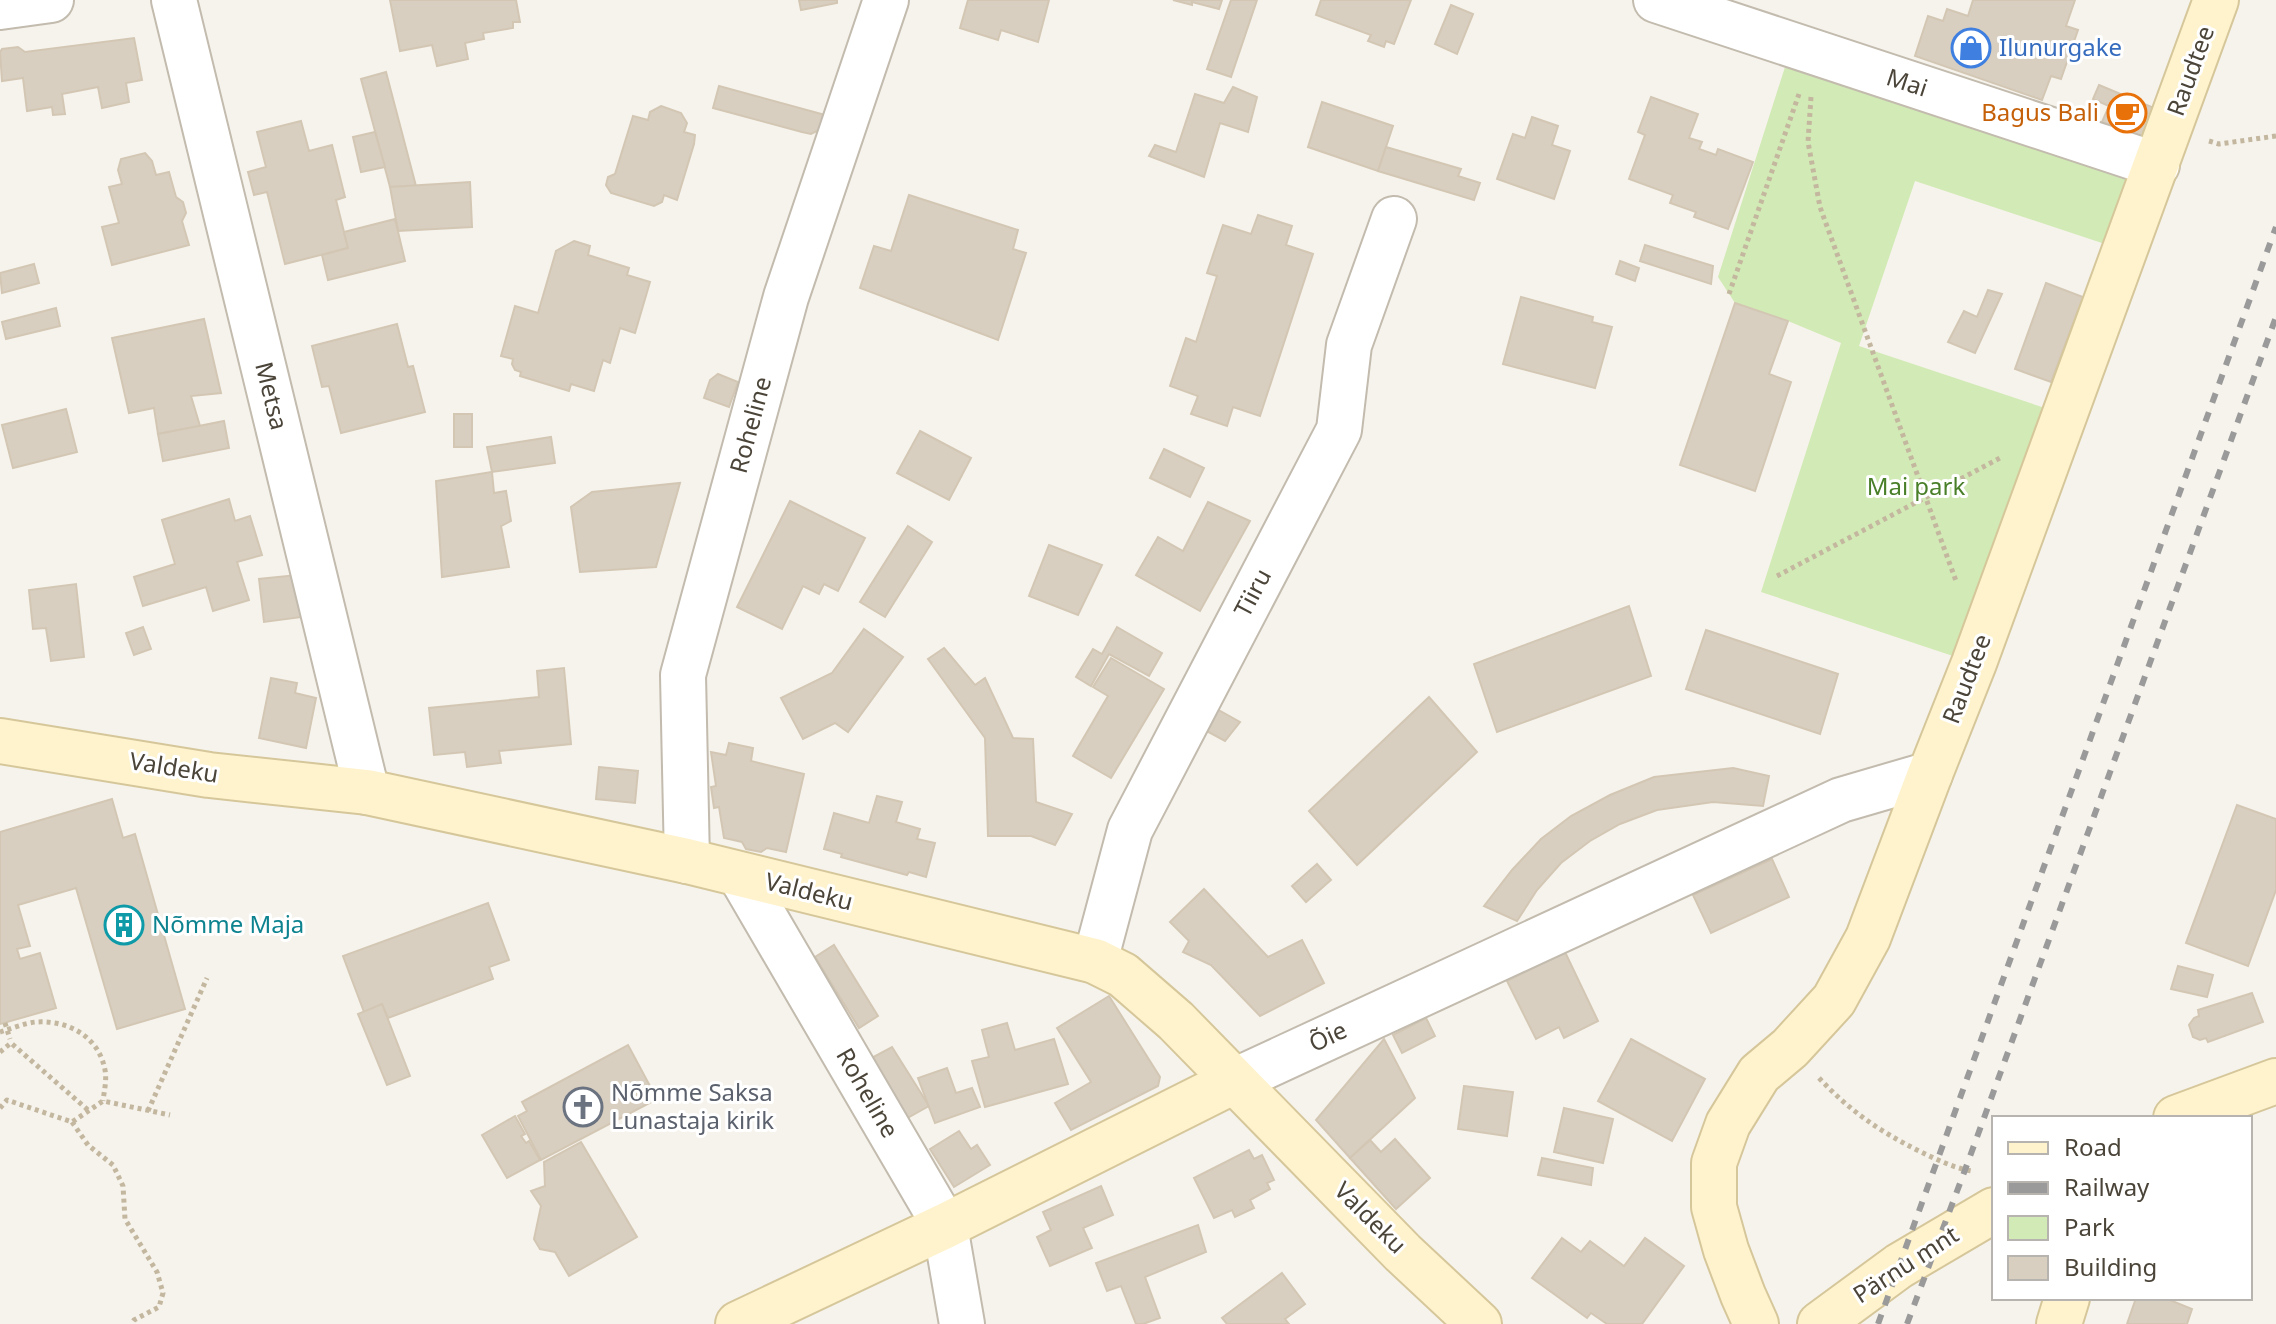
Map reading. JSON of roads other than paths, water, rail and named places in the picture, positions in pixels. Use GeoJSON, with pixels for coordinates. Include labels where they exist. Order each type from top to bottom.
{"type":"FeatureCollection","features":[{"type":"Feature","properties":{"kind":"street"},"geometry":{"type":"LineString","coordinates":[[0,7],[51,0]]}},
{"type":"Feature","properties":{"kind":"street","name":"Metsa"},"geometry":{"type":"LineString","coordinates":[[174,0],[367,792]]}},
{"type":"Feature","properties":{"kind":"street","name":"Roheline"},"geometry":{"type":"LineString","coordinates":[[687,861],[683,675],[786,297],[886,0]]}},
{"type":"Feature","properties":{"kind":"street","name":"Mai"},"geometry":{"type":"LineString","coordinates":[[1656,0],[1814,52],[2163,148]]}},
{"type":"Feature","properties":{"kind":"street","name":"Raudtee"},"geometry":{"type":"LineString","coordinates":[[1756,1324],[1726,1250],[1714,1207],[1714,1163],[1728,1124],[1759,1074],[1790,1048],[1834,1000],[1868,938],[1980,646],[2216,0]]}},
{"type":"Feature","properties":{"kind":"street","name":"Tiiru"},"geometry":{"type":"LineString","coordinates":[[1095,961],[1130,830],[1339,430],[1349,345],[1394,219]]}},
{"type":"Feature","properties":{"kind":"street","name":"Valdeku"},"geometry":{"type":"LineString","coordinates":[[0,741],[209,775],[367,792],[687,861],[1095,961],[1123,975],[1176,1021],[1403,1253],[1479,1324]]}},
{"type":"Feature","properties":{"kind":"street","name":"Õie"},"geometry":{"type":"LineString","coordinates":[[738,1324],[945,1226],[1234,1081],[1841,800],[1930,774]]}},
{"type":"Feature","properties":{"kind":"street","name":"Roheline"},"geometry":{"type":"LineString","coordinates":[[740,875],[945,1226],[962,1324]]}},
{"type":"Feature","properties":{"kind":"street"},"geometry":{"type":"LineString","coordinates":[[2181,1116],[2276,1081]]}},
{"type":"Feature","properties":{"kind":"street","name":"Pärnu mnt"},"geometry":{"type":"LineString","coordinates":[[1820,1324],[1899,1266],[1992,1211]]}},
{"type":"Feature","properties":{"kind":"street"},"geometry":{"type":"LineString","coordinates":[[2059,1324],[2066,1300]]}},
{"type":"Feature","properties":{"kind":"railway"},"geometry":{"type":"LineString","coordinates":[[1878,1324],[2276,227]]}},
{"type":"Feature","properties":{"kind":"railway"},"geometry":{"type":"LineString","coordinates":[[1907,1324],[2276,317]]}},
{"type":"Feature","properties":{"kind":"place","name":"Ilunurgake"},"geometry":{"type":"Point","coordinates":[1971,48]}},
{"type":"Feature","properties":{"kind":"place","name":"Bagus Bali"},"geometry":{"type":"Point","coordinates":[2127,113]}},
{"type":"Feature","properties":{"kind":"place","name":"Nõmme Maja"},"geometry":{"type":"Point","coordinates":[124,925]}},
{"type":"Feature","properties":{"kind":"place","name":"Nõmme Saksa Lunastaja kirik"},"geometry":{"type":"Point","coordinates":[583,1107]}},
{"type":"Feature","properties":{"kind":"park label","name":"Mai park"},"geometry":{"type":"Point","coordinates":[1916,487]}}]}
